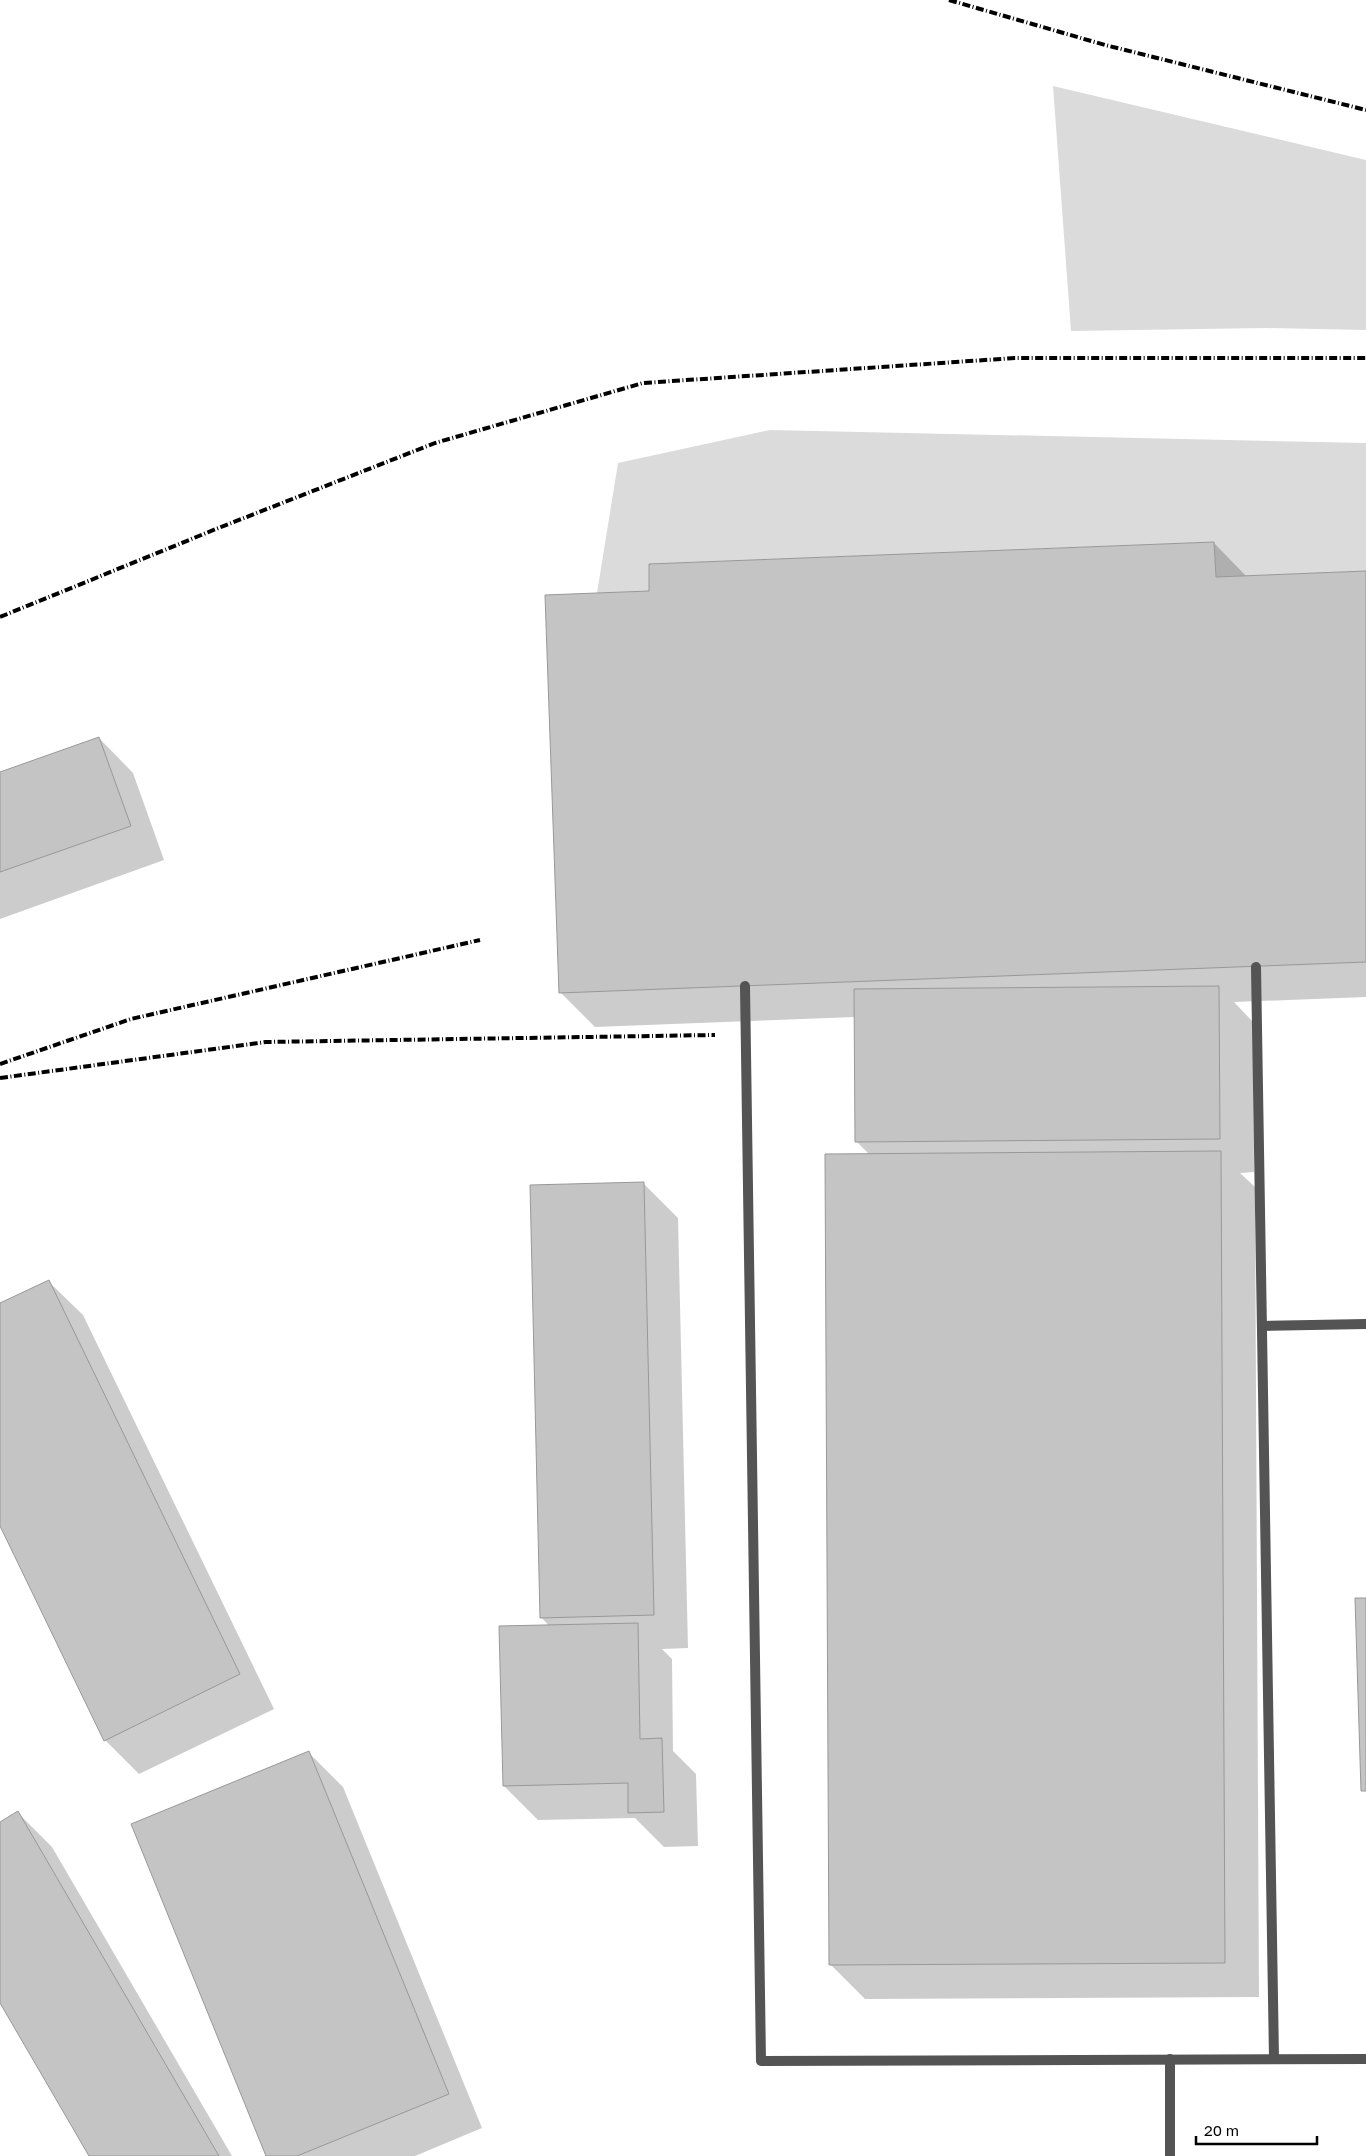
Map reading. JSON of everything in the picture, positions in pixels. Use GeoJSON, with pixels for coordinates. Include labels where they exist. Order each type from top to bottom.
{"type":"FeatureCollection","features":[{"type":"Feature","properties":{"kind":"lane"},"geometry":{"type":"LineString","coordinates":[[1256,967],[1274,2059]]}},
{"type":"Feature","properties":{"kind":"lane"},"geometry":{"type":"LineString","coordinates":[[745,986],[761,2061],[1366,2058]]}},
{"type":"Feature","properties":{"kind":"lane"},"geometry":{"type":"LineString","coordinates":[[1263,1326],[1366,1324]]}},
{"type":"Feature","properties":{"kind":"lane"},"geometry":{"type":"LineString","coordinates":[[1170,2059],[1170,2156]]}},
{"type":"Feature","properties":{"kind":"shaded area"},"geometry":{"type":"Polygon","coordinates":[[[1053,86],[1366,160],[1366,330],[1265,328],[1071,331],[1053,86]]]}},
{"type":"Feature","properties":{"kind":"shaded area"},"geometry":{"type":"Polygon","coordinates":[[[770,430],[1366,443],[1366,571],[1216,577],[1214,542],[649,564],[649,591],[597,593],[618,463],[770,430]]]}},
{"type":"Feature","properties":{"kind":"building"},"geometry":{"type":"Polygon","coordinates":[[[1214,542],[1216,577],[1366,571],[1366,962],[559,993],[545,595],[649,591],[649,564],[1214,542]]]}},
{"type":"Feature","properties":{"kind":"building"},"geometry":{"type":"Polygon","coordinates":[[[99,737],[131,826],[0,872],[0,772],[99,737]]]}},
{"type":"Feature","properties":{"kind":"building"},"geometry":{"type":"Polygon","coordinates":[[[1219,986],[1220,1139],[855,1142],[854,989],[1219,986]]]}},
{"type":"Feature","properties":{"kind":"building"},"geometry":{"type":"Polygon","coordinates":[[[1221,1151],[1225,1963],[829,1965],[825,1154],[1221,1151]]]}},
{"type":"Feature","properties":{"kind":"building"},"geometry":{"type":"Polygon","coordinates":[[[644,1182],[654,1615],[540,1618],[530,1185],[644,1182]]]}},
{"type":"Feature","properties":{"kind":"building"},"geometry":{"type":"Polygon","coordinates":[[[49,1280],[240,1674],[104,1741],[0,1526],[0,1303],[49,1280]]]}},
{"type":"Feature","properties":{"kind":"building"},"geometry":{"type":"Polygon","coordinates":[[[1355,1598],[1366,1598],[1366,1791],[1361,1791],[1355,1598]]]}},
{"type":"Feature","properties":{"kind":"building"},"geometry":{"type":"Polygon","coordinates":[[[638,1623],[640,1739],[662,1738],[664,1812],[628,1813],[628,1783],[503,1786],[499,1626],[638,1623]]]}},
{"type":"Feature","properties":{"kind":"building"},"geometry":{"type":"Polygon","coordinates":[[[309,1751],[449,2094],[297,2156],[266,2156],[131,1824],[309,1751]]]}},
{"type":"Feature","properties":{"kind":"building"},"geometry":{"type":"Polygon","coordinates":[[[18,1811],[219,2156],[89,2156],[0,2003],[0,1822],[18,1811]]]}},
{"type":"Feature","properties":{"kind":"railway"},"geometry":{"type":"LineString","coordinates":[[949,0],[1105,45],[1366,110]]}},
{"type":"Feature","properties":{"kind":"railway"},"geometry":{"type":"LineString","coordinates":[[0,617],[435,443],[643,383],[1015,358],[1366,358]]}},
{"type":"Feature","properties":{"kind":"railway"},"geometry":{"type":"LineString","coordinates":[[0,1064],[131,1019],[480,940]]}},
{"type":"Feature","properties":{"kind":"railway"},"geometry":{"type":"LineString","coordinates":[[0,1078],[266,1042],[715,1035]]}}]}
